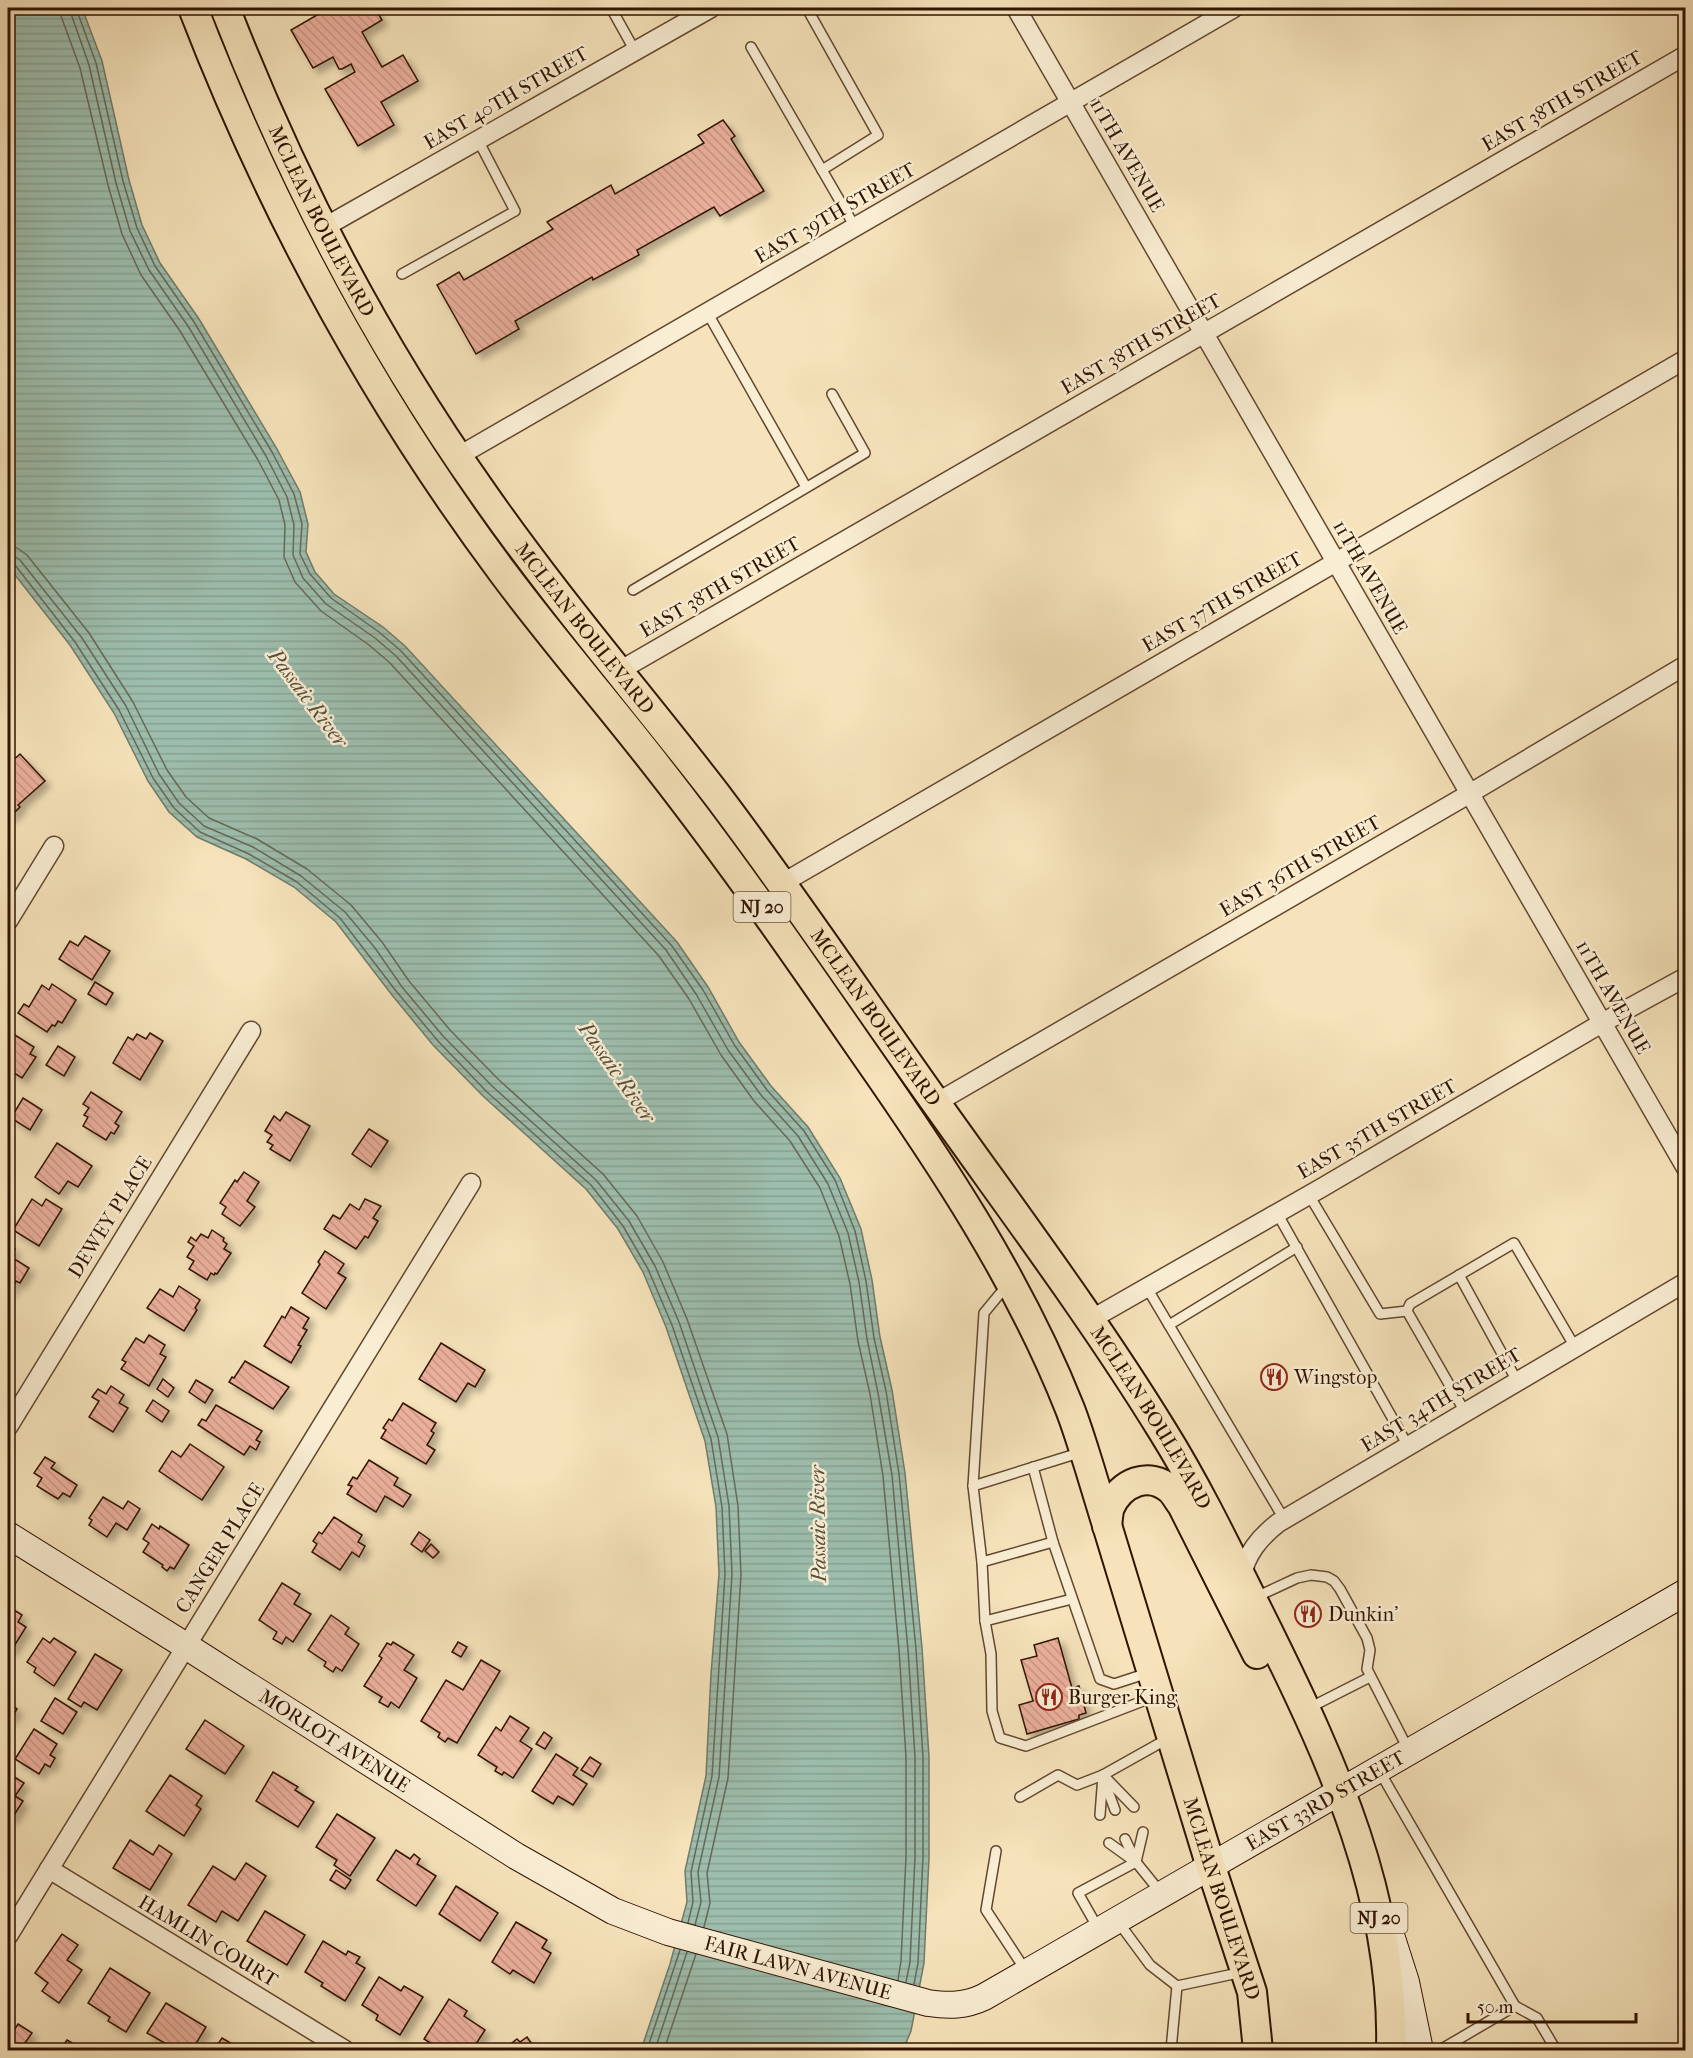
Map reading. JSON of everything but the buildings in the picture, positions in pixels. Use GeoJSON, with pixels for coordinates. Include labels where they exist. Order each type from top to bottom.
{"type":"FeatureCollection","features":[{"type":"Feature","properties":{"kind":"main road","name":"MCLEAN BOULEVARD"},"geometry":{"type":"LineString","coordinates":[[193,8],[236,114],[291,229],[327,299],[412,442],[506,576],[660,770],[764,910],[921,1137],[989,1245],[1009,1282],[1047,1356],[1070,1410],[1084,1451],[1211,1867],[1249,1982],[1258,2050]]}},
{"type":"Feature","properties":{"kind":"main road","name":"MCLEAN BOULEVARD"},"geometry":{"type":"LineString","coordinates":[[225,8],[267,111],[323,228],[392,353],[458,457],[530,558],[711,789],[781,884],[1090,1320],[1166,1437],[1246,1588],[1341,1791],[1358,1838],[1382,1932],[1389,1973],[1392,2015],[1391,2050]]}},
{"type":"Feature","properties":{"kind":"main road"},"geometry":{"type":"LineString","coordinates":[[1107,1526],[1109,1510],[1115,1497],[1128,1485],[1146,1479],[1160,1482],[1171,1490],[1182,1505],[1267,1674],[1341,1791]]}},
{"type":"Feature","properties":{"kind":"main road","name":"MORLOT AVENUE"},"geometry":{"type":"LineString","coordinates":[[8,1535],[516,1856],[613,1911],[668,1932]]}},
{"type":"Feature","properties":{"kind":"main road","name":"EAST 33RD STREET"},"geometry":{"type":"LineString","coordinates":[[928,2003],[946,2005],[971,2003],[1027,1973],[1686,1592]]}},
{"type":"Feature","properties":{"kind":"main road"},"geometry":{"type":"LineString","coordinates":[[1372,1889],[1386,1920],[1403,1972],[1420,2050]]}},
{"type":"Feature","properties":{"kind":"main road","name":"FAIR LAWN AVENUE"},"geometry":{"type":"LineString","coordinates":[[668,1932],[928,2003]]}},
{"type":"Feature","properties":{"kind":"main road"},"geometry":{"type":"LineString","coordinates":[[1249,1982],[1277,2050]]}},
{"type":"Feature","properties":{"kind":"street","name":"EAST 40TH STREET"},"geometry":{"type":"LineString","coordinates":[[323,228],[711,8]]}},
{"type":"Feature","properties":{"kind":"street","name":"11TH AVENUE"},"geometry":{"type":"LineString","coordinates":[[1016,8],[1686,1168]]}},
{"type":"Feature","properties":{"kind":"street","name":"EAST 39TH STREET"},"geometry":{"type":"LineString","coordinates":[[458,457],[1234,8]]}},
{"type":"Feature","properties":{"kind":"street","name":"EAST 38TH STREET"},"geometry":{"type":"LineString","coordinates":[[619,671],[1686,56]]}},
{"type":"Feature","properties":{"kind":"street","name":"EAST 37TH STREET"},"geometry":{"type":"LineString","coordinates":[[781,884],[1336,563],[1681,367]]}},
{"type":"Feature","properties":{"kind":"street","name":"EAST 36TH STREET"},"geometry":{"type":"LineString","coordinates":[[936,1103],[1469,794],[1686,665]]}},
{"type":"Feature","properties":{"kind":"street"},"geometry":{"type":"LineString","coordinates":[[8,921],[54,846]]}},
{"type":"Feature","properties":{"kind":"street","name":"EAST 35TH STREET"},"geometry":{"type":"LineString","coordinates":[[1090,1320],[1310,1195],[1602,1023],[1686,977]]}},
{"type":"Feature","properties":{"kind":"street","name":"DEWEY PLACE"},"geometry":{"type":"LineString","coordinates":[[8,1427],[251,1031]]}},
{"type":"Feature","properties":{"kind":"street","name":"CANGER PLACE"},"geometry":{"type":"LineString","coordinates":[[8,1936],[471,1183]]}},
{"type":"Feature","properties":{"kind":"street","name":"EAST 34TH STREET"},"geometry":{"type":"LineString","coordinates":[[1246,1588],[1245,1560],[1265,1533],[1284,1519],[1686,1282]]}},
{"type":"Feature","properties":{"kind":"street","name":"HAMLIN COURT"},"geometry":{"type":"LineString","coordinates":[[49,1869],[345,2050]]}},
{"type":"Feature","properties":{"kind":"lane"},"geometry":{"type":"LineString","coordinates":[[611,8],[635,51]]}},
{"type":"Feature","properties":{"kind":"lane"},"geometry":{"type":"LineString","coordinates":[[809,12],[878,135],[822,170]]}},
{"type":"Feature","properties":{"kind":"lane"},"geometry":{"type":"LineString","coordinates":[[751,47],[855,227]]}},
{"type":"Feature","properties":{"kind":"lane"},"geometry":{"type":"LineString","coordinates":[[402,274],[515,211],[478,140]]}},
{"type":"Feature","properties":{"kind":"lane"},"geometry":{"type":"LineString","coordinates":[[707,312],[806,488]]}},
{"type":"Feature","properties":{"kind":"lane"},"geometry":{"type":"LineString","coordinates":[[633,590],[865,453],[832,394]]}},
{"type":"Feature","properties":{"kind":"lane"},"geometry":{"type":"LineString","coordinates":[[1310,1195],[1380,1314],[1407,1311]]}},
{"type":"Feature","properties":{"kind":"lane"},"geometry":{"type":"LineString","coordinates":[[1277,1213],[1408,1446]]}},
{"type":"Feature","properties":{"kind":"lane"},"geometry":{"type":"LineString","coordinates":[[1407,1311],[1410,1304],[1514,1243],[1575,1347]]}},
{"type":"Feature","properties":{"kind":"lane"},"geometry":{"type":"LineString","coordinates":[[1169,1325],[1297,1247]]}},
{"type":"Feature","properties":{"kind":"lane"},"geometry":{"type":"LineString","coordinates":[[1459,1275],[1517,1381]]}},
{"type":"Feature","properties":{"kind":"lane"},"geometry":{"type":"LineString","coordinates":[[1009,1282],[984,1313],[973,1486],[982,1562],[985,1621],[991,1654],[992,1712],[1000,1738],[1026,1746],[1155,1684]]}},
{"type":"Feature","properties":{"kind":"lane"},"geometry":{"type":"LineString","coordinates":[[1147,1288],[1284,1519]]}},
{"type":"Feature","properties":{"kind":"lane"},"geometry":{"type":"LineString","coordinates":[[1407,1311],[1465,1412]]}},
{"type":"Feature","properties":{"kind":"lane"},"geometry":{"type":"LineString","coordinates":[[973,1486],[1084,1451]]}},
{"type":"Feature","properties":{"kind":"lane"},"geometry":{"type":"LineString","coordinates":[[1033,1467],[1053,1542],[1100,1679],[1114,1684],[1155,1684]]}},
{"type":"Feature","properties":{"kind":"lane"},"geometry":{"type":"LineString","coordinates":[[982,1562],[1053,1542]]}},
{"type":"Feature","properties":{"kind":"lane"},"geometry":{"type":"LineString","coordinates":[[1246,1588],[1311,1575],[1327,1577],[1334,1581],[1367,1638],[1370,1650],[1367,1669],[1370,1677],[1410,1751]]}},
{"type":"Feature","properties":{"kind":"lane"},"geometry":{"type":"LineString","coordinates":[[985,1621],[1072,1599]]}},
{"type":"Feature","properties":{"kind":"lane"},"geometry":{"type":"LineString","coordinates":[[1305,1710],[1370,1677]]}},
{"type":"Feature","properties":{"kind":"lane"},"geometry":{"type":"LineString","coordinates":[[1020,1797],[1058,1775],[1077,1785],[1103,1775],[1171,1737]]}},
{"type":"Feature","properties":{"kind":"lane"},"geometry":{"type":"LineString","coordinates":[[1378,1769],[1515,2006],[1537,2018],[1556,2050]]}},
{"type":"Feature","properties":{"kind":"lane"},"geometry":{"type":"LineString","coordinates":[[1103,1775],[1134,1807]]}},
{"type":"Feature","properties":{"kind":"lane"},"geometry":{"type":"LineString","coordinates":[[1103,1775],[1115,1810]]}},
{"type":"Feature","properties":{"kind":"lane"},"geometry":{"type":"LineString","coordinates":[[1100,1815],[1103,1775]]}},
{"type":"Feature","properties":{"kind":"lane"},"geometry":{"type":"LineString","coordinates":[[1143,1832],[1136,1862],[1078,1893],[1108,1926],[1150,1965],[1177,1986],[1249,1982]]}},
{"type":"Feature","properties":{"kind":"lane"},"geometry":{"type":"LineString","coordinates":[[1125,1839],[1136,1862],[1162,1895]]}},
{"type":"Feature","properties":{"kind":"lane"},"geometry":{"type":"LineString","coordinates":[[1109,1843],[1136,1862]]}},
{"type":"Feature","properties":{"kind":"lane"},"geometry":{"type":"LineString","coordinates":[[996,1851],[987,1910],[1027,1973]]}},
{"type":"Feature","properties":{"kind":"lane"},"geometry":{"type":"LineString","coordinates":[[1171,2050],[1177,1986]]}},
{"type":"Feature","properties":{"kind":"lane"},"geometry":{"type":"LineString","coordinates":[[1440,2050],[1515,2006]]}},
{"type":"Feature","properties":{"kind":"water","name":"Passaic River"},"geometry":{"type":"Polygon","coordinates":[[[8,8],[82,8],[102,61],[129,180],[142,225],[160,263],[199,319],[277,449],[300,492],[308,524],[306,552],[315,572],[334,594],[383,627],[405,646],[677,942],[708,987],[739,1042],[771,1086],[808,1127],[840,1178],[861,1229],[892,1390],[905,1473],[922,1648],[929,1757],[929,1858],[924,1963],[911,2031],[903,2050],[641,2050],[670,1964],[687,1902],[685,1871],[706,1776],[719,1574],[716,1507],[705,1441],[666,1327],[643,1272],[618,1229],[586,1189],[483,1096],[433,1045],[336,922],[294,887],[246,859],[197,837],[169,812],[148,781],[114,713],[70,645],[8,566],[8,8]]]}},
{"type":"Feature","properties":{"kind":"place","name":"Wingstop"},"geometry":{"type":"Point","coordinates":[1274,1377]}},
{"type":"Feature","properties":{"kind":"place","name":"Dunkin'"},"geometry":{"type":"Point","coordinates":[1308,1614]}},
{"type":"Feature","properties":{"kind":"place","name":"Burger King"},"geometry":{"type":"Point","coordinates":[1049,1697]}}]}
